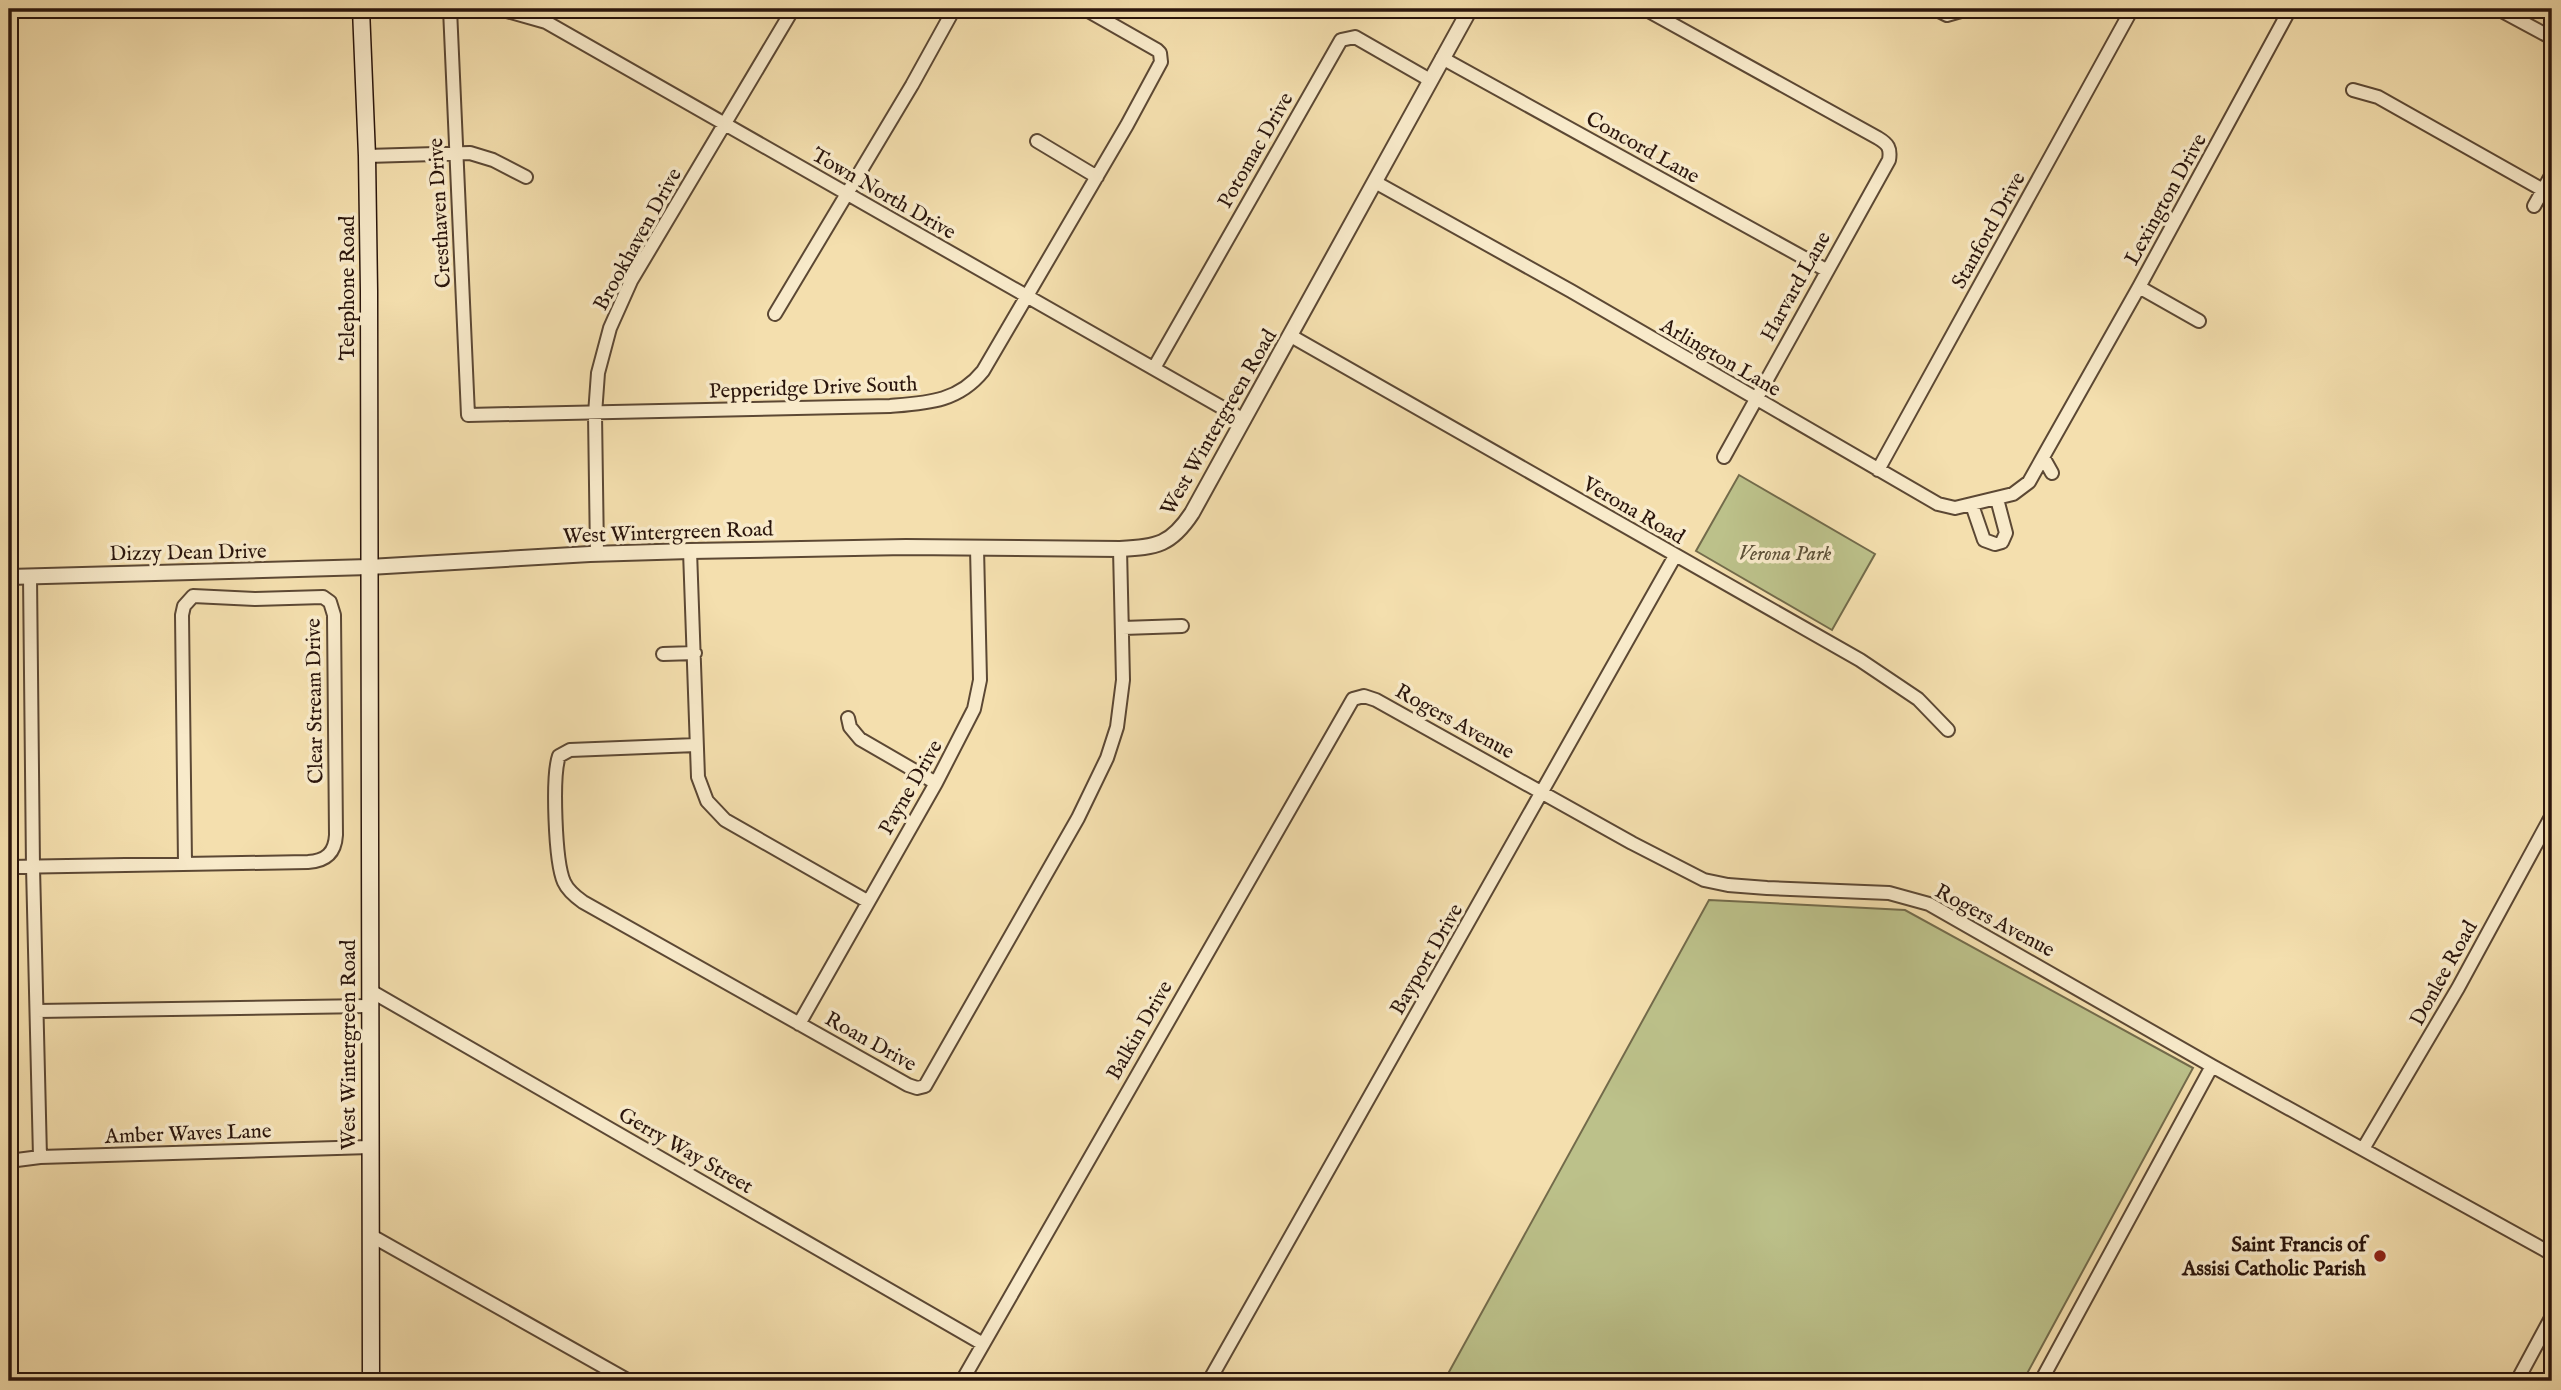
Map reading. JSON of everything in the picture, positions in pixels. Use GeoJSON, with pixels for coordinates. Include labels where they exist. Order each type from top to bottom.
{"type":"FeatureCollection","features":[{"type":"Feature","properties":{"kind":"main road","name":"Telephone Road"},"geometry":{"type":"LineString","coordinates":[[361,9],[367,156],[369,567]]}},
{"type":"Feature","properties":{"kind":"main road","name":"West Wintergreen Road"},"geometry":{"type":"LineString","coordinates":[[369,567],[371,1381]]}},
{"type":"Feature","properties":{"kind":"street","name":"Cresthaven Drive"},"geometry":{"type":"LineString","coordinates":[[450,9],[468,415]]}},
{"type":"Feature","properties":{"kind":"street","name":"Town North Drive"},"geometry":{"type":"LineString","coordinates":[[500,9],[546,22],[1244,421]]}},
{"type":"Feature","properties":{"kind":"street","name":"Brookhaven Drive"},"geometry":{"type":"LineString","coordinates":[[597,554],[595,414],[598,373],[615,316],[631,281],[793,9]]}},
{"type":"Feature","properties":{"kind":"street"},"geometry":{"type":"LineString","coordinates":[[775,314],[912,85],[954,9]]}},
{"type":"Feature","properties":{"kind":"street","name":"Pepperidge Drive South"},"geometry":{"type":"LineString","coordinates":[[468,415],[890,406],[937,402],[953,396],[976,379],[1097,177],[1161,62],[1160,53],[1152,47],[1085,9]]}},
{"type":"Feature","properties":{"kind":"street","name":"West Wintergreen Road"},"geometry":{"type":"LineString","coordinates":[[369,567],[690,551],[977,548],[1120,550],[1168,540],[1180,531],[1244,421],[1470,9]]}},
{"type":"Feature","properties":{"kind":"street","name":"Harvard Lane"},"geometry":{"type":"LineString","coordinates":[[1645,9],[1878,138],[1887,144],[1891,151],[1889,160],[1724,457]]}},
{"type":"Feature","properties":{"kind":"street"},"geometry":{"type":"LineString","coordinates":[[1935,9],[1947,15],[1968,9]]}},
{"type":"Feature","properties":{"kind":"street","name":"Stanford Drive"},"geometry":{"type":"LineString","coordinates":[[1878,470],[2132,9]]}},
{"type":"Feature","properties":{"kind":"street","name":"Lexington Drive"},"geometry":{"type":"LineString","coordinates":[[2071,407],[2290,9]]}},
{"type":"Feature","properties":{"kind":"street"},"geometry":{"type":"LineString","coordinates":[[2498,9],[2552,38]]}},
{"type":"Feature","properties":{"kind":"street","name":"Potomac Drive"},"geometry":{"type":"LineString","coordinates":[[1154,368],[1340,40],[1355,37],[1430,80]]}},
{"type":"Feature","properties":{"kind":"street","name":"Concord Lane"},"geometry":{"type":"LineString","coordinates":[[1441,58],[1826,270]]}},
{"type":"Feature","properties":{"kind":"street"},"geometry":{"type":"LineString","coordinates":[[2353,90],[2378,97],[2543,190]]}},
{"type":"Feature","properties":{"kind":"street"},"geometry":{"type":"LineString","coordinates":[[1037,141],[1097,177]]}},
{"type":"Feature","properties":{"kind":"street"},"geometry":{"type":"LineString","coordinates":[[367,156],[470,153],[493,160],[526,177]]}},
{"type":"Feature","properties":{"kind":"street"},"geometry":{"type":"LineString","coordinates":[[2534,206],[2552,174]]}},
{"type":"Feature","properties":{"kind":"street","name":"Arlington Lane"},"geometry":{"type":"LineString","coordinates":[[1375,182],[1938,504],[1955,508],[1972,505],[2021,489],[2029,482],[2071,407]]}},
{"type":"Feature","properties":{"kind":"street"},"geometry":{"type":"LineString","coordinates":[[2139,287],[2199,321]]}},
{"type":"Feature","properties":{"kind":"street","name":"Verona Road"},"geometry":{"type":"LineString","coordinates":[[1291,336],[1860,660],[1918,699],[1948,730]]}},
{"type":"Feature","properties":{"kind":"street"},"geometry":{"type":"LineString","coordinates":[[2042,457],[2052,473]]}},
{"type":"Feature","properties":{"kind":"street"},"geometry":{"type":"LineString","coordinates":[[1972,505],[1984,540],[1995,544],[2002,542],[2006,533],[1997,499]]}},
{"type":"Feature","properties":{"kind":"street","name":"Payne Drive"},"geometry":{"type":"LineString","coordinates":[[799,1024],[970,719],[979,687],[977,548]]}},
{"type":"Feature","properties":{"kind":"street","name":"Roan Drive"},"geometry":{"type":"LineString","coordinates":[[696,745],[570,750],[559,756],[556,825],[561,873],[565,885],[583,902],[908,1085],[917,1088],[925,1086],[1078,817],[1107,758],[1117,727],[1123,680],[1120,550]]}},
{"type":"Feature","properties":{"kind":"street"},"geometry":{"type":"LineString","coordinates":[[690,551],[696,745],[702,790],[715,811],[725,820],[867,901]]}},
{"type":"Feature","properties":{"kind":"street","name":"Bayport Drive"},"geometry":{"type":"LineString","coordinates":[[1209,1381],[1675,556]]}},
{"type":"Feature","properties":{"kind":"street","name":"Dizzy Dean Drive"},"geometry":{"type":"LineString","coordinates":[[9,577],[369,567]]}},
{"type":"Feature","properties":{"kind":"street"},"geometry":{"type":"LineString","coordinates":[[30,576],[40,1157]]}},
{"type":"Feature","properties":{"kind":"street","name":"Clear Stream Drive"},"geometry":{"type":"LineString","coordinates":[[192,596],[255,599],[323,597],[330,602],[334,615],[336,835],[330,854],[320,861],[308,862],[185,863],[184,606],[192,596]]}},
{"type":"Feature","properties":{"kind":"street"},"geometry":{"type":"LineString","coordinates":[[1123,628],[1182,626]]}},
{"type":"Feature","properties":{"kind":"street"},"geometry":{"type":"LineString","coordinates":[[663,654],[695,653]]}},
{"type":"Feature","properties":{"kind":"street","name":"Rogers Avenue"},"geometry":{"type":"LineString","coordinates":[[1353,699],[1364,696],[1377,699],[1632,844],[1704,880],[1728,885],[1779,889],[1889,893],[1929,904],[2212,1066],[2552,1254]]}},
{"type":"Feature","properties":{"kind":"street","name":"Balkin Drive"},"geometry":{"type":"LineString","coordinates":[[962,1381],[1353,699]]}},
{"type":"Feature","properties":{"kind":"street"},"geometry":{"type":"LineString","coordinates":[[848,718],[850,727],[860,739],[936,783]]}},
{"type":"Feature","properties":{"kind":"street","name":"Donlee Road"},"geometry":{"type":"LineString","coordinates":[[2364,1149],[2458,988],[2552,815]]}},
{"type":"Feature","properties":{"kind":"street"},"geometry":{"type":"LineString","coordinates":[[9,867],[185,863]]}},
{"type":"Feature","properties":{"kind":"street"},"geometry":{"type":"LineString","coordinates":[[37,1011],[369,998]]}},
{"type":"Feature","properties":{"kind":"street","name":"Gerry Way Street"},"geometry":{"type":"LineString","coordinates":[[369,998],[983,1344]]}},
{"type":"Feature","properties":{"kind":"street"},"geometry":{"type":"LineString","coordinates":[[2041,1381],[2212,1066]]}},
{"type":"Feature","properties":{"kind":"street","name":"Amber Waves Lane"},"geometry":{"type":"LineString","coordinates":[[9,1161],[40,1157],[370,1147]]}},
{"type":"Feature","properties":{"kind":"street"},"geometry":{"type":"LineString","coordinates":[[370,1235],[629,1381]]}},
{"type":"Feature","properties":{"kind":"street"},"geometry":{"type":"LineString","coordinates":[[2517,1381],[2552,1316]]}},
{"type":"Feature","properties":{"kind":"green space","name":"Verona Park"},"geometry":{"type":"Polygon","coordinates":[[[1739,475],[1875,554],[1832,630],[1696,551],[1739,475]]]}},
{"type":"Feature","properties":{"kind":"green space"},"geometry":{"type":"Polygon","coordinates":[[[1709,900],[1905,910],[2193,1068],[2023,1381],[1444,1381],[1709,900]]]}},
{"type":"Feature","properties":{"kind":"place","name":"Saint Francis of Assisi Catholic Parish"},"geometry":{"type":"Point","coordinates":[2380,1256]}}]}
